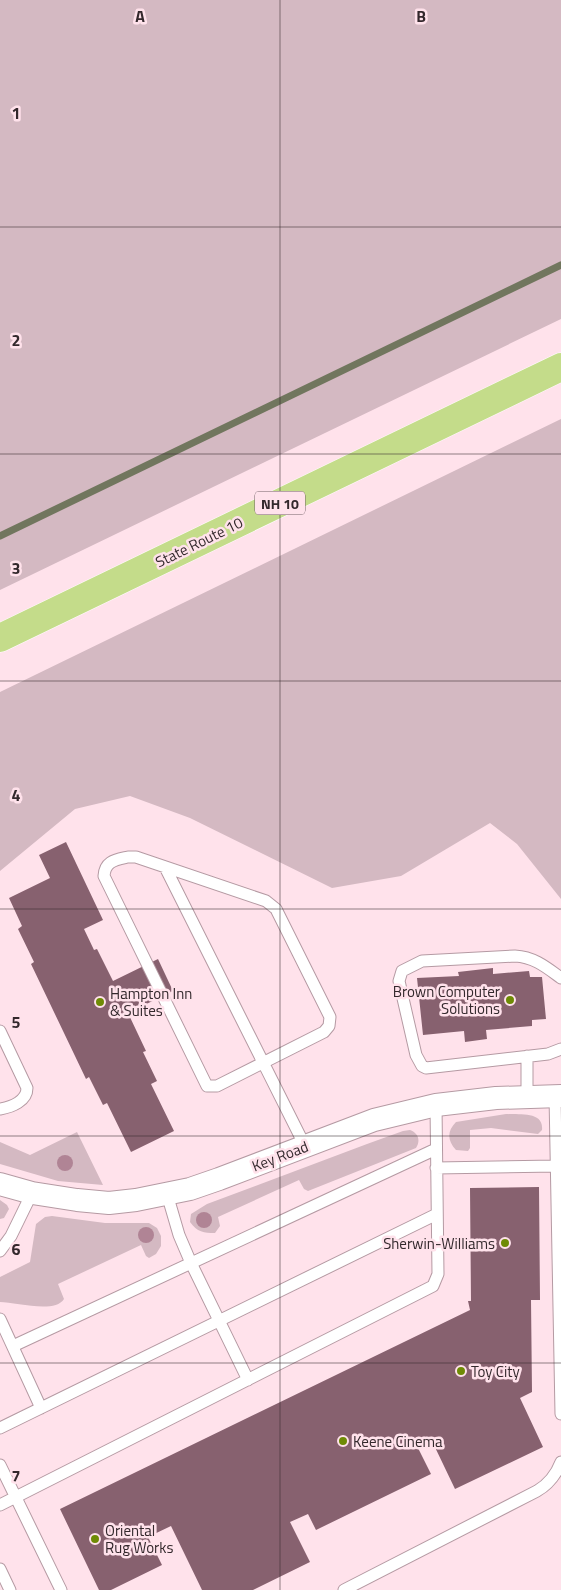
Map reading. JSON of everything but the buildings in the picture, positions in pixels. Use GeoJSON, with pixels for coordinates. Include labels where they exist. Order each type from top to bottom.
{"type":"FeatureCollection","features":[{"type":"Feature","properties":{"kind":"highway","name":"State Route 10"},"geometry":{"type":"LineString","coordinates":[[0,638],[561,367]]}},
{"type":"Feature","properties":{"kind":"street","name":"Key Road"},"geometry":{"type":"LineString","coordinates":[[0,1184],[32,1193],[108,1204],[167,1194],[219,1179],[374,1120],[436,1105],[496,1098],[558,1096]]}},
{"type":"Feature","properties":{"kind":"lane"},"geometry":{"type":"LineString","coordinates":[[136,857],[266,901],[276,909],[330,1016],[329,1026],[324,1032],[263,1062],[216,1086],[207,1086],[104,876],[104,869],[108,864],[114,860],[136,857]]}},
{"type":"Feature","properties":{"kind":"lane"},"geometry":{"type":"LineString","coordinates":[[165,866],[305,1146]]}},
{"type":"Feature","properties":{"kind":"lane"},"geometry":{"type":"LineString","coordinates":[[561,978],[540,962],[527,956],[422,961],[402,971],[399,976],[416,1055],[422,1066],[426,1068],[548,1054],[561,1049]]}},
{"type":"Feature","properties":{"kind":"lane"},"geometry":{"type":"LineString","coordinates":[[0,1031],[27,1088],[27,1094],[23,1100],[7,1108],[0,1109]]}},
{"type":"Feature","properties":{"kind":"lane"},"geometry":{"type":"LineString","coordinates":[[526,1097],[527,1056]]}},
{"type":"Feature","properties":{"kind":"lane"},"geometry":{"type":"LineString","coordinates":[[558,1096],[556,1166],[561,1414]]}},
{"type":"Feature","properties":{"kind":"lane"},"geometry":{"type":"LineString","coordinates":[[0,1505],[433,1286],[438,1274],[436,1105]]}},
{"type":"Feature","properties":{"kind":"lane"},"geometry":{"type":"LineString","coordinates":[[13,1346],[436,1149]]}},
{"type":"Feature","properties":{"kind":"lane"},"geometry":{"type":"LineString","coordinates":[[436,1168],[556,1166]]}},
{"type":"Feature","properties":{"kind":"lane"},"geometry":{"type":"LineString","coordinates":[[0,1251],[5,1234],[32,1193]]}},
{"type":"Feature","properties":{"kind":"lane"},"geometry":{"type":"LineString","coordinates":[[167,1194],[179,1236],[248,1380]]}},
{"type":"Feature","properties":{"kind":"lane"},"geometry":{"type":"LineString","coordinates":[[0,1428],[437,1214]]}},
{"type":"Feature","properties":{"kind":"lane"},"geometry":{"type":"LineString","coordinates":[[0,1319],[41,1408]]}},
{"type":"Feature","properties":{"kind":"lane"},"geometry":{"type":"LineString","coordinates":[[344,1590],[547,1486],[557,1473],[561,1462]]}},
{"type":"Feature","properties":{"kind":"lane"},"geometry":{"type":"LineString","coordinates":[[0,1465],[61,1590]]}},
{"type":"Feature","properties":{"kind":"lane"},"geometry":{"type":"LineString","coordinates":[[0,1570],[10,1590]]}},
{"type":"Feature","properties":{"kind":"shaded area"},"geometry":{"type":"Polygon","coordinates":[[[0,0],[561,0],[561,319],[0,590],[0,0]]]}},
{"type":"Feature","properties":{"kind":"shaded area"},"geometry":{"type":"Polygon","coordinates":[[[561,419],[561,899],[517,844],[490,823],[401,876],[332,888],[190,818],[130,796],[75,809],[0,871],[0,692],[561,419]]]}},
{"type":"Feature","properties":{"kind":"shaded area"},"geometry":{"type":"Polygon","coordinates":[[[506,1114],[524,1114],[535,1117],[542,1124],[542,1130],[538,1134],[491,1128],[470,1130],[470,1148],[468,1151],[456,1150],[451,1143],[449,1136],[456,1122],[506,1114]]]}},
{"type":"Feature","properties":{"kind":"shaded area"},"geometry":{"type":"Polygon","coordinates":[[[410,1130],[418,1137],[416,1148],[308,1191],[304,1189],[299,1180],[218,1217],[220,1226],[215,1233],[201,1231],[190,1222],[191,1214],[207,1204],[367,1144],[410,1130]]]}},
{"type":"Feature","properties":{"kind":"shaded area"},"geometry":{"type":"Polygon","coordinates":[[[77,1132],[103,1185],[58,1181],[0,1164],[0,1142],[30,1155],[77,1132]]]}},
{"type":"Feature","properties":{"kind":"shaded area"},"geometry":{"type":"Polygon","coordinates":[[[0,1200],[9,1209],[4,1218],[0,1219],[0,1200]]]}},
{"type":"Feature","properties":{"kind":"shaded area"},"geometry":{"type":"Polygon","coordinates":[[[52,1216],[105,1223],[149,1223],[157,1228],[161,1236],[161,1246],[156,1254],[149,1258],[146,1256],[141,1245],[58,1284],[64,1299],[52,1306],[44,1307],[0,1302],[0,1277],[30,1262],[36,1224],[45,1217],[52,1216]]]}},
{"type":"Feature","properties":{"kind":"waterway"},"geometry":{"type":"LineString","coordinates":[[0,536],[561,265]]}},
{"type":"Feature","properties":{"kind":"place","name":"Brown Computer Solutions"},"geometry":{"type":"Point","coordinates":[510,1000]}},
{"type":"Feature","properties":{"kind":"place","name":"Hampton Inn & Suites"},"geometry":{"type":"Point","coordinates":[100,1002]}},
{"type":"Feature","properties":{"kind":"place","name":"Sherwin-Williams"},"geometry":{"type":"Point","coordinates":[505,1243]}},
{"type":"Feature","properties":{"kind":"place","name":"Toy City"},"geometry":{"type":"Point","coordinates":[461,1371]}},
{"type":"Feature","properties":{"kind":"place","name":"Keene Cinema"},"geometry":{"type":"Point","coordinates":[343,1441]}},
{"type":"Feature","properties":{"kind":"place","name":"Oriental Rug Works"},"geometry":{"type":"Point","coordinates":[95,1539]}}]}
